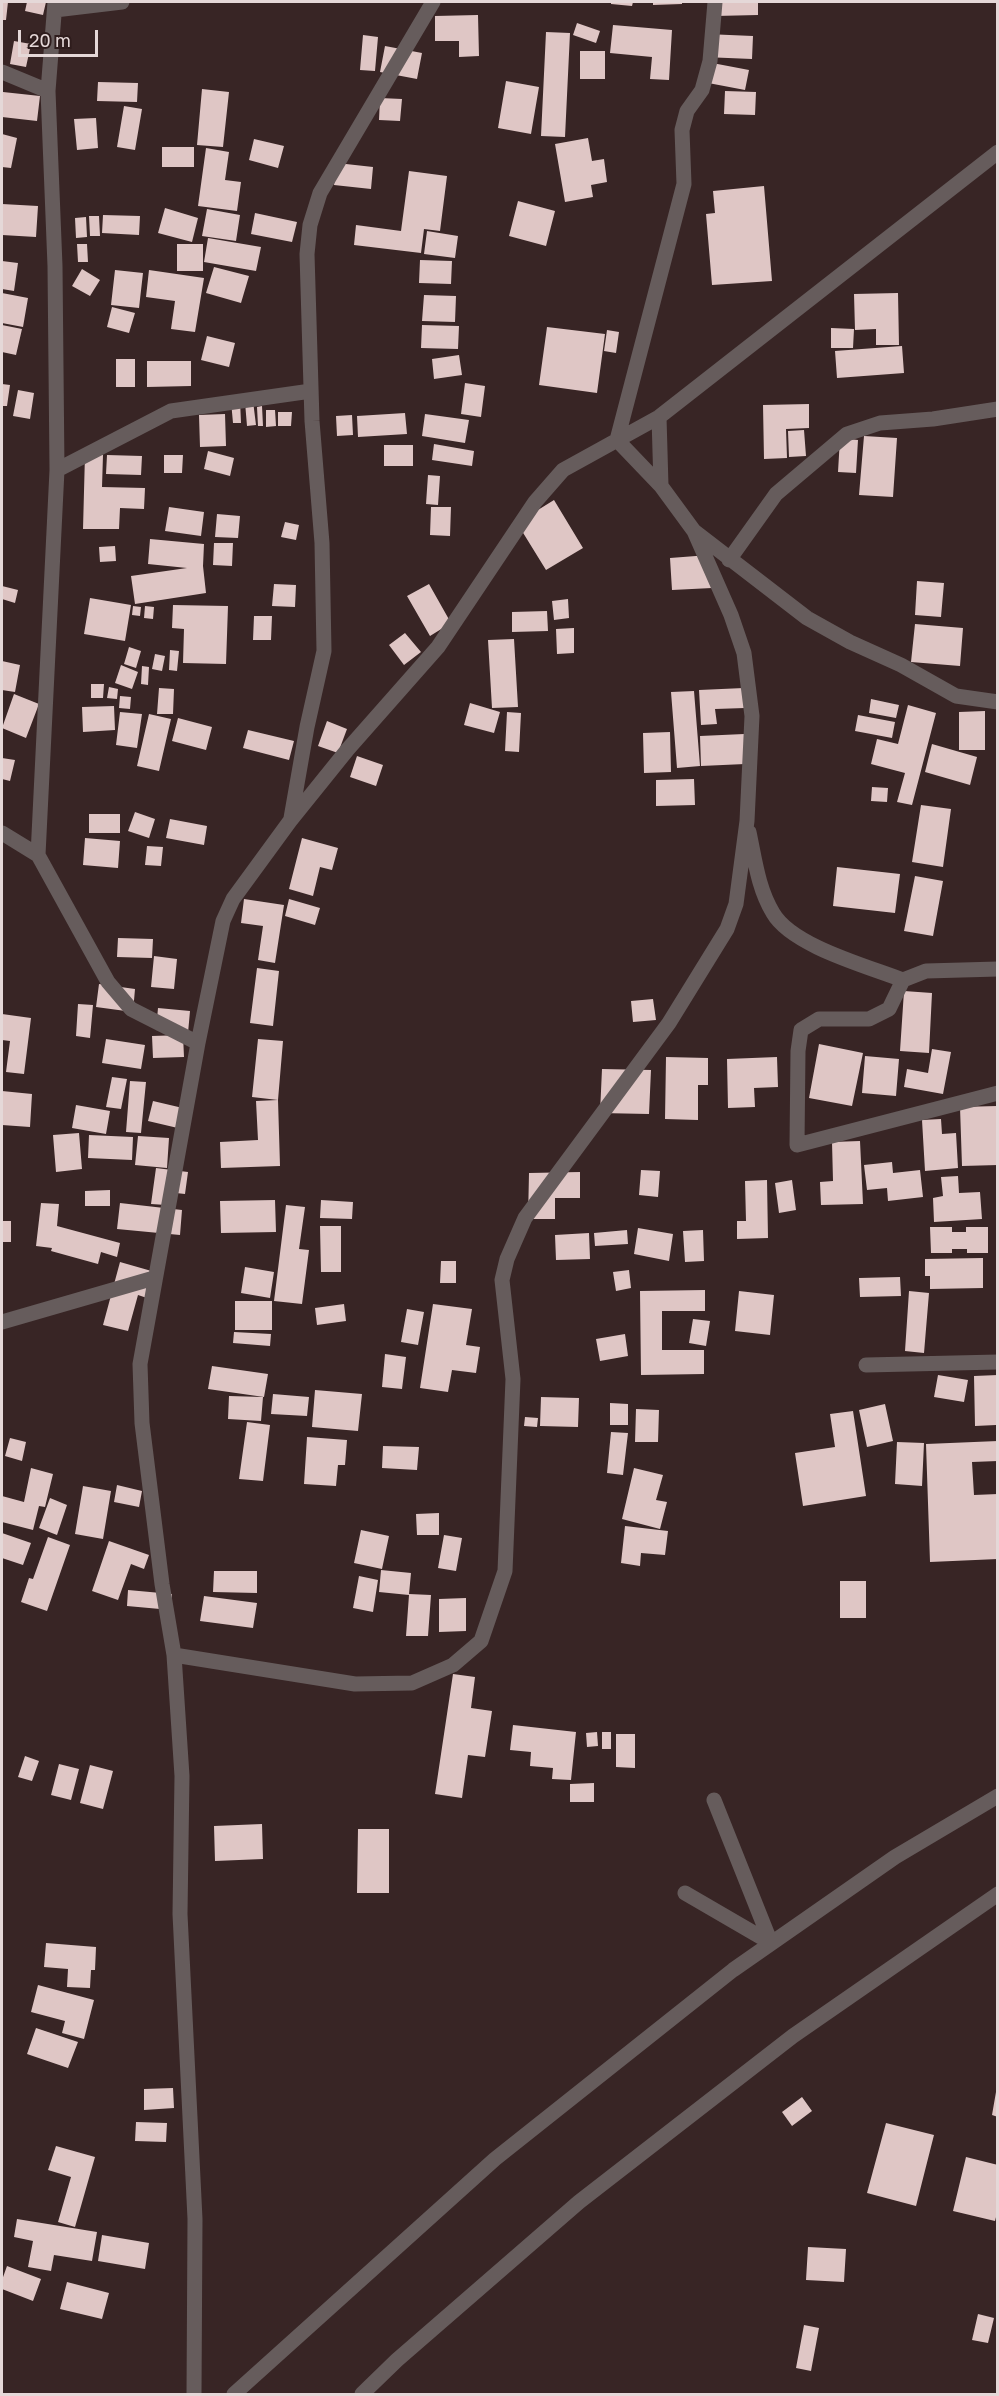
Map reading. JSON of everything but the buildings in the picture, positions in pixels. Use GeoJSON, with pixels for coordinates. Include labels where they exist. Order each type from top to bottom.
{"type":"FeatureCollection","features":[{"type":"Feature","properties":{"kind":"street"},"geometry":{"type":"LineString","coordinates":[[38,855],[57,470],[55,266],[48,91],[55,6],[122,2]]}},
{"type":"Feature","properties":{"kind":"street"},"geometry":{"type":"LineString","coordinates":[[290,821],[324,651],[322,543],[311,392],[307,254],[310,225],[320,193],[433,2]]}},
{"type":"Feature","properties":{"kind":"street"},"geometry":{"type":"LineString","coordinates":[[617,440],[684,184],[682,130],[687,111],[702,90],[710,61],[715,2]]}},
{"type":"Feature","properties":{"kind":"street"},"geometry":{"type":"LineString","coordinates":[[2,72],[48,91]]}},
{"type":"Feature","properties":{"kind":"street"},"geometry":{"type":"LineString","coordinates":[[194,2394],[195,2219],[180,1914],[182,1776],[174,1654],[162,1584],[142,1423],[140,1364],[198,1043],[223,921],[233,899],[290,821],[348,749],[438,647],[535,502],[563,470],[659,417],[998,152]]}},
{"type":"Feature","properties":{"kind":"street"},"geometry":{"type":"LineString","coordinates":[[57,470],[171,411],[311,392]]}},
{"type":"Feature","properties":{"kind":"street"},"geometry":{"type":"LineString","coordinates":[[729,560],[776,494],[847,434],[880,423],[933,419],[998,409]]}},
{"type":"Feature","properties":{"kind":"street"},"geometry":{"type":"LineString","coordinates":[[659,417],[661,486]]}},
{"type":"Feature","properties":{"kind":"street"},"geometry":{"type":"LineString","coordinates":[[174,1654],[355,1684],[412,1683],[453,1665],[481,1641],[505,1571],[513,1379],[502,1280],[507,1259],[525,1218],[669,1023],[727,929],[736,904],[747,821],[752,716],[744,653],[694,531],[661,486],[617,440]]}},
{"type":"Feature","properties":{"kind":"street"},"geometry":{"type":"LineString","coordinates":[[694,531],[807,618],[850,642],[902,665],[956,696],[998,702]]}},
{"type":"Feature","properties":{"kind":"street"},"geometry":{"type":"LineString","coordinates":[[747,821],[759,883],[774,915],[805,942],[903,980]]}},
{"type":"Feature","properties":{"kind":"street"},"geometry":{"type":"LineString","coordinates":[[2,833],[38,855],[108,982],[123,1000],[131,1008],[198,1043]]}},
{"type":"Feature","properties":{"kind":"street"},"geometry":{"type":"LineString","coordinates":[[998,969],[926,971],[903,980],[888,1009],[868,1020],[819,1019],[801,1030],[798,1051],[797,1145],[998,1093]]}},
{"type":"Feature","properties":{"kind":"street"},"geometry":{"type":"LineString","coordinates":[[2,1322],[154,1278]]}},
{"type":"Feature","properties":{"kind":"street"},"geometry":{"type":"LineString","coordinates":[[866,1365],[998,1362]]}},
{"type":"Feature","properties":{"kind":"street"},"geometry":{"type":"LineString","coordinates":[[234,2394],[495,2159],[734,1970],[895,1857],[998,1796]]}},
{"type":"Feature","properties":{"kind":"street"},"geometry":{"type":"LineString","coordinates":[[714,1800],[771,1944]]}},
{"type":"Feature","properties":{"kind":"street"},"geometry":{"type":"LineString","coordinates":[[685,1893],[771,1944]]}},
{"type":"Feature","properties":{"kind":"street"},"geometry":{"type":"LineString","coordinates":[[362,2394],[397,2360],[588,2195],[793,2036],[998,1894]]}}]}
